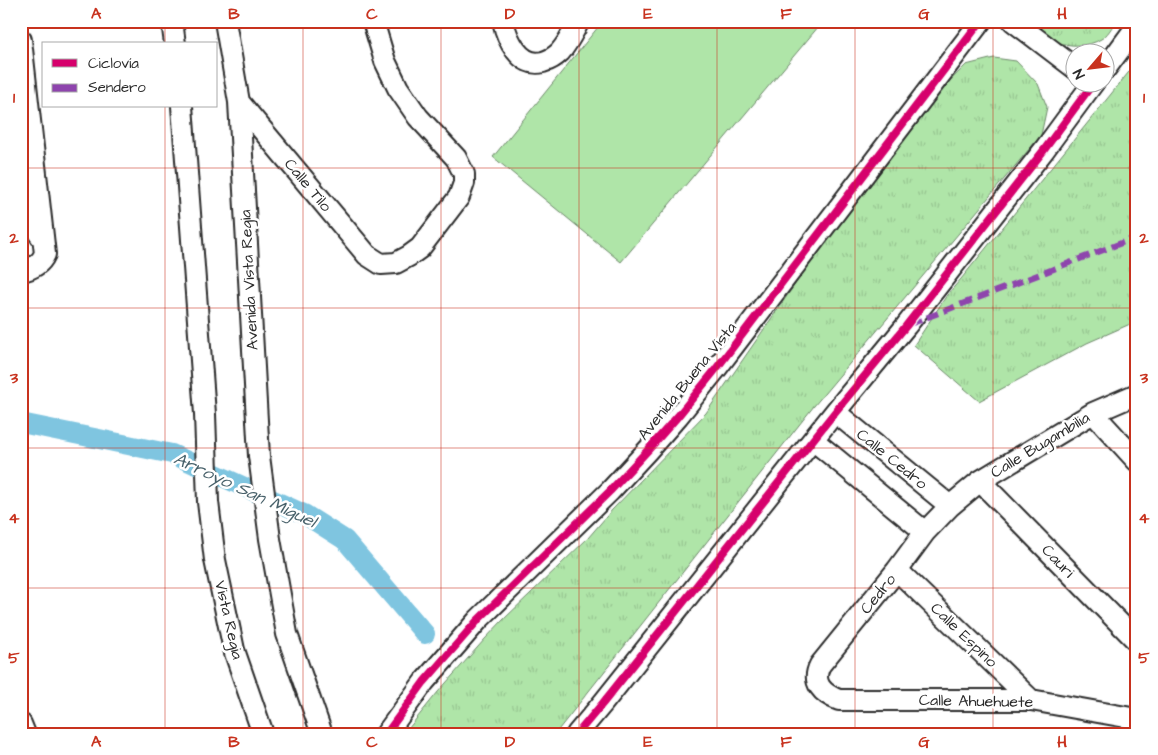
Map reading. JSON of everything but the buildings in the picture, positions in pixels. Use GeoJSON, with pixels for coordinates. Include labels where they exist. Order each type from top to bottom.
{"type":"FeatureCollection","features":[{"type":"Feature","properties":{"kind":"street"},"geometry":{"type":"LineString","coordinates":[[172,21],[175,42]]}},
{"type":"Feature","properties":{"kind":"street","name":"Avenida Vista Regia"},"geometry":{"type":"LineString","coordinates":[[225,21],[239,102],[259,456],[270,539],[287,634],[322,734]]}},
{"type":"Feature","properties":{"kind":"street","name":"Calle Tilo"},"geometry":{"type":"LineString","coordinates":[[239,102],[367,255],[381,264],[396,262],[409,256],[420,248],[459,197],[464,183],[464,174],[456,158],[418,118],[398,88],[385,61],[373,21]]}},
{"type":"Feature","properties":{"kind":"street"},"geometry":{"type":"LineString","coordinates":[[503,21],[516,50],[526,61],[539,63],[550,60],[559,53],[579,21]]}},
{"type":"Feature","properties":{"kind":"street","name":"Avenida Buena Vista"},"geometry":{"type":"LineString","coordinates":[[386,734],[424,682],[478,620],[610,490],[678,416],[716,369],[981,21]]}},
{"type":"Feature","properties":{"kind":"street"},"geometry":{"type":"LineString","coordinates":[[1013,21],[1066,61]]}},
{"type":"Feature","properties":{"kind":"street"},"geometry":{"type":"LineString","coordinates":[[1116,54],[1137,26]]}},
{"type":"Feature","properties":{"kind":"street"},"geometry":{"type":"LineString","coordinates":[[21,40],[45,254],[42,261],[29,268]]}},
{"type":"Feature","properties":{"kind":"street"},"geometry":{"type":"LineString","coordinates":[[577,734],[906,326],[1087,92]]}},
{"type":"Feature","properties":{"kind":"street","name":"Vista Regia"},"geometry":{"type":"LineString","coordinates":[[182,108],[205,414],[208,502],[215,560],[234,650],[263,734]]}},
{"type":"Feature","properties":{"kind":"street"},"geometry":{"type":"LineString","coordinates":[[21,208],[44,239]]}},
{"type":"Feature","properties":{"kind":"street","name":"Calle Bugambilia"},"geometry":{"type":"LineString","coordinates":[[950,506],[980,481],[1093,413],[1137,394]]}},
{"type":"Feature","properties":{"kind":"street","name":"Calle Cedro"},"geometry":{"type":"LineString","coordinates":[[835,412],[950,506]]}},
{"type":"Feature","properties":{"kind":"street"},"geometry":{"type":"LineString","coordinates":[[1093,413],[1137,461]]}},
{"type":"Feature","properties":{"kind":"street"},"geometry":{"type":"LineString","coordinates":[[813,440],[925,532]]}},
{"type":"Feature","properties":{"kind":"street","name":"Cauri"},"geometry":{"type":"LineString","coordinates":[[980,481],[1137,641]]}},
{"type":"Feature","properties":{"kind":"street","name":"Cedro"},"geometry":{"type":"LineString","coordinates":[[819,685],[816,672],[820,665],[897,570],[925,532],[950,506]]}},
{"type":"Feature","properties":{"kind":"street","name":"Calle Espino"},"geometry":{"type":"LineString","coordinates":[[897,570],[1031,700]]}},
{"type":"Feature","properties":{"kind":"street","name":"Calle Ahuehuete"},"geometry":{"type":"LineString","coordinates":[[819,685],[824,692],[839,700],[1031,700],[1137,719]]}},
{"type":"Feature","properties":{"kind":"green space"},"geometry":{"type":"Polygon","coordinates":[[[603,21],[814,21],[819,26],[621,262],[493,157],[603,21]]]}},
{"type":"Feature","properties":{"kind":"green space"},"geometry":{"type":"Polygon","coordinates":[[[1036,21],[1116,21],[1103,38],[1096,42],[1060,43],[1052,39],[1036,21]]]}},
{"type":"Feature","properties":{"kind":"green space"},"geometry":{"type":"Polygon","coordinates":[[[994,58],[1016,61],[1038,84],[1047,107],[1041,135],[814,406],[555,734],[404,734],[485,639],[588,538],[612,510],[706,413],[809,264],[931,99],[966,65],[994,58]]]}},
{"type":"Feature","properties":{"kind":"green space"},"geometry":{"type":"Polygon","coordinates":[[[1137,62],[1137,321],[1087,343],[979,401],[914,345],[947,295],[1113,92],[1116,92],[1116,88],[1137,62]]]}},
{"type":"Feature","properties":{"kind":"waterway","name":"Arroyo San Miguel"},"geometry":{"type":"LineString","coordinates":[[21,423],[172,454],[304,514],[345,540],[425,634]]}},
{"type":"Feature","properties":{"kind":"marked path"},"geometry":{"type":"LineString","coordinates":[[910,324],[1137,237]]}},
{"type":"Feature","properties":{"kind":"cycle path"},"geometry":{"type":"LineString","coordinates":[[386,734],[424,682],[478,620],[610,491],[678,416],[716,369],[981,21]]}},
{"type":"Feature","properties":{"kind":"cycle path"},"geometry":{"type":"LineString","coordinates":[[577,734],[906,326],[1044,150],[1087,92]]}}]}
